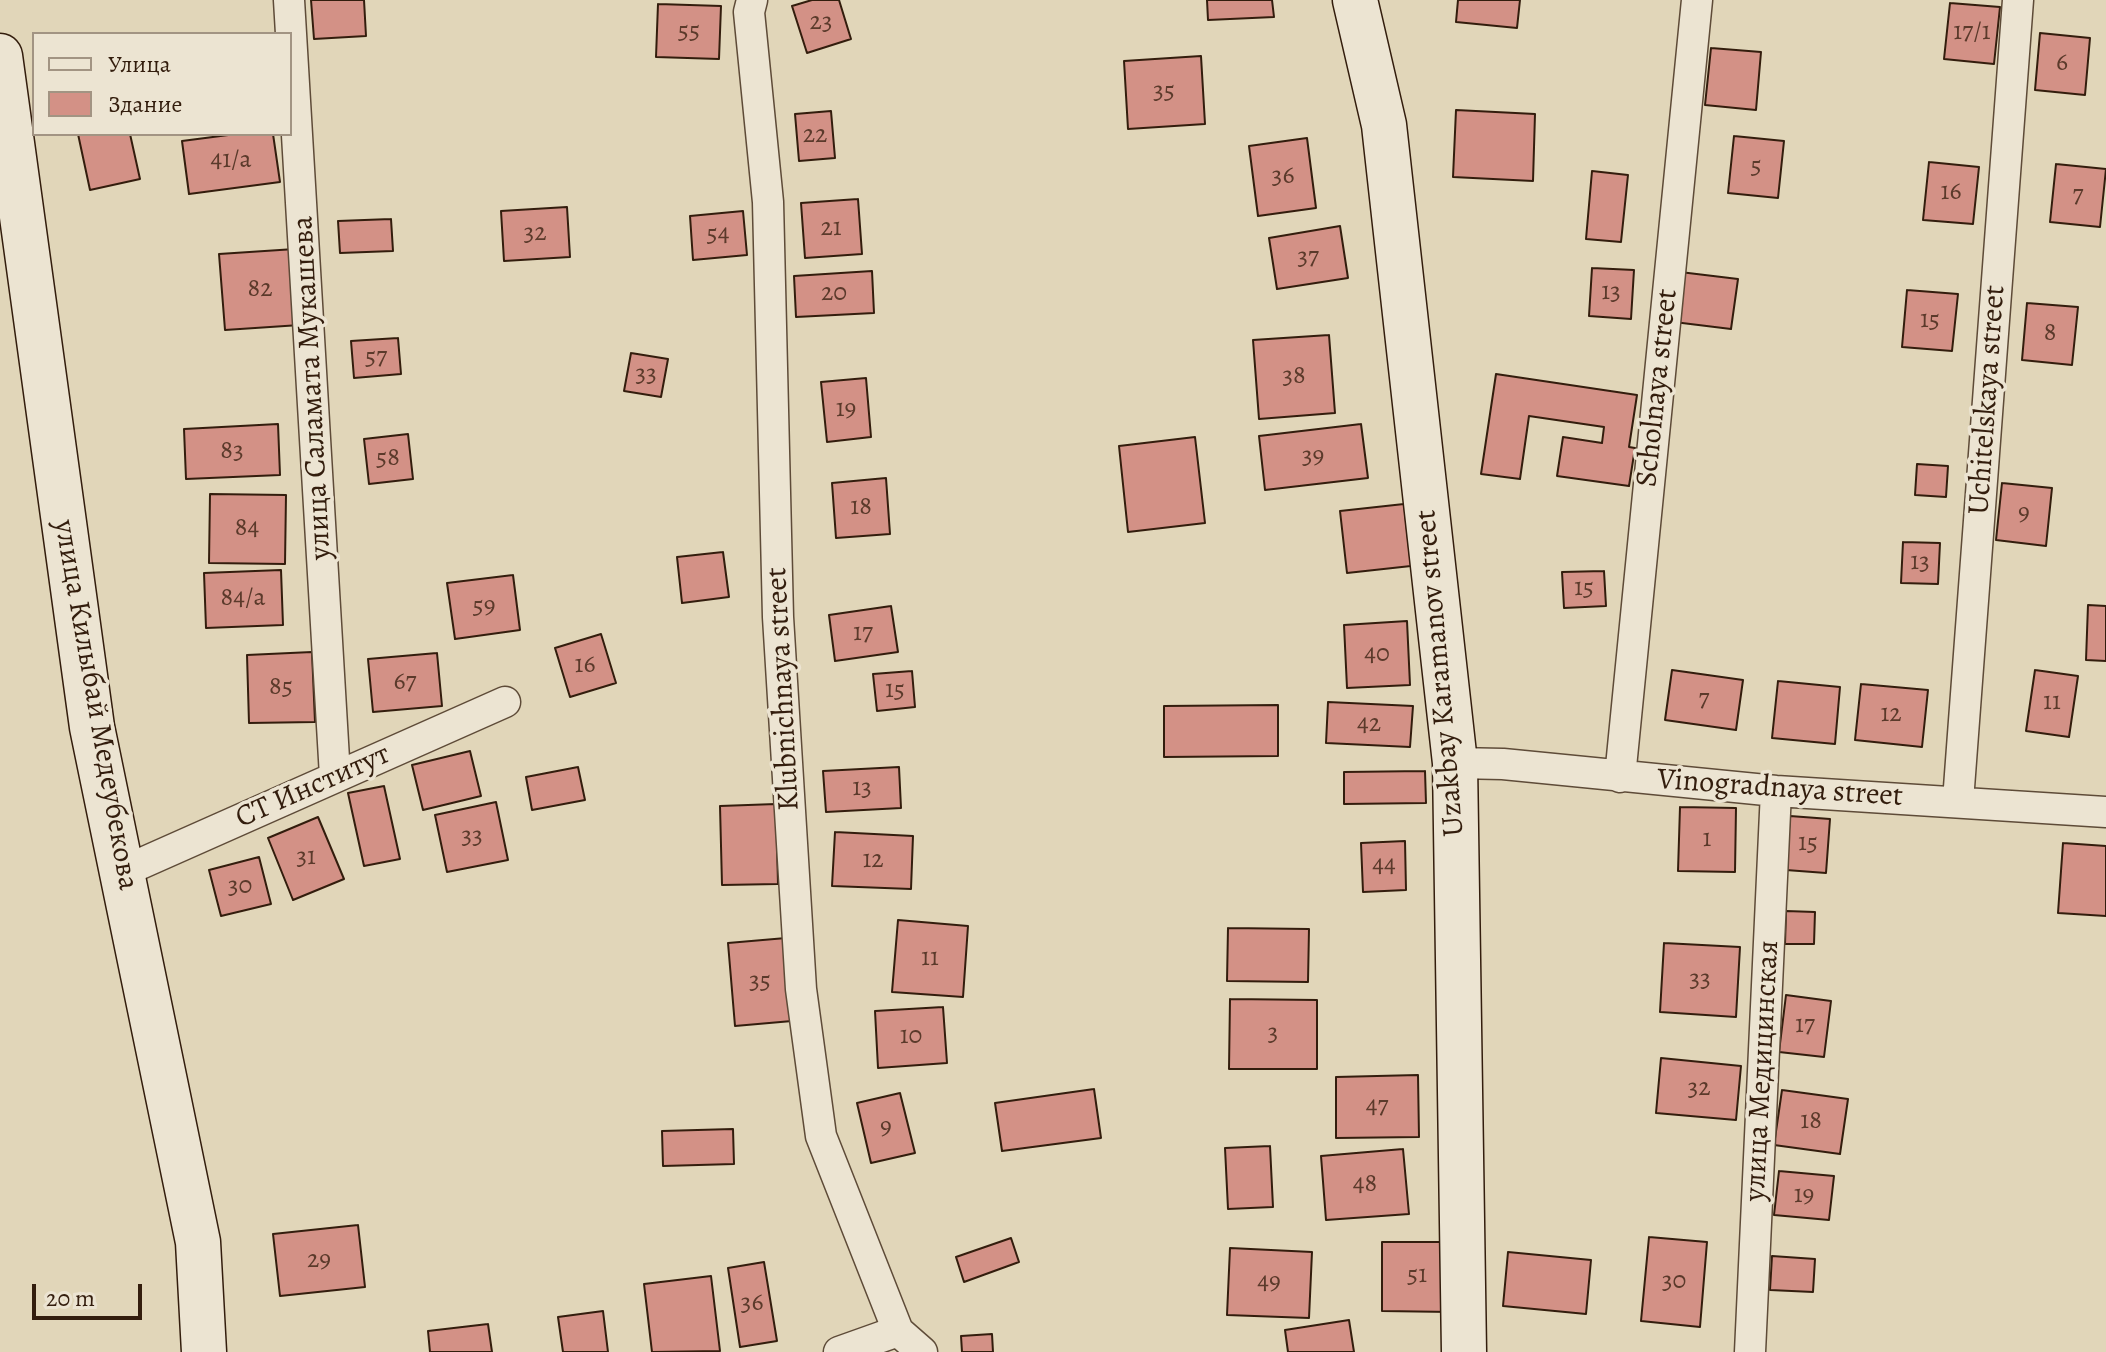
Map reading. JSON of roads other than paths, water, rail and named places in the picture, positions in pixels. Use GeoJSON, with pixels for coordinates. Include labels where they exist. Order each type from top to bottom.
{"type":"FeatureCollection","features":[{"type":"Feature","properties":{"kind":"street","name":"улица Саламата Мукашева"},"geometry":{"type":"LineString","coordinates":[[289,0],[291,32]]}},
{"type":"Feature","properties":{"kind":"street","name":"Klubnichnaya street"},"geometry":{"type":"LineString","coordinates":[[752,0],[749,12],[768,202],[778,617],[801,989],[821,1136],[898,1331],[922,1352]]}},
{"type":"Feature","properties":{"kind":"street","name":"Uzakbay Karamanov street"},"geometry":{"type":"LineString","coordinates":[[1355,0],[1384,125],[1455,763],[1464,1352]]}},
{"type":"Feature","properties":{"kind":"street","name":"Scholnaya street"},"geometry":{"type":"LineString","coordinates":[[1620,777],[1697,0]]}},
{"type":"Feature","properties":{"kind":"street","name":"Uchitelskaya street"},"geometry":{"type":"LineString","coordinates":[[1958,801],[2018,0]]}},
{"type":"Feature","properties":{"kind":"street","name":"улица Саламата Мукашева"},"geometry":{"type":"LineString","coordinates":[[292,51],[335,776]]}},
{"type":"Feature","properties":{"kind":"street","name":"улица Килыбай Медеубекова"},"geometry":{"type":"LineString","coordinates":[[0,56],[92,727],[198,1242],[204,1352]]}},
{"type":"Feature","properties":{"kind":"street","name":"СТ Институт"},"geometry":{"type":"LineString","coordinates":[[122,872],[505,702]]}},
{"type":"Feature","properties":{"kind":"street","name":"Vinogradnaya street"},"geometry":{"type":"LineString","coordinates":[[1455,763],[1503,764],[1776,791],[2106,812]]}},
{"type":"Feature","properties":{"kind":"street","name":"улица Медицинская"},"geometry":{"type":"LineString","coordinates":[[1750,1352],[1776,791]]}},
{"type":"Feature","properties":{"kind":"street"},"geometry":{"type":"LineString","coordinates":[[839,1352],[898,1331]]}}]}
